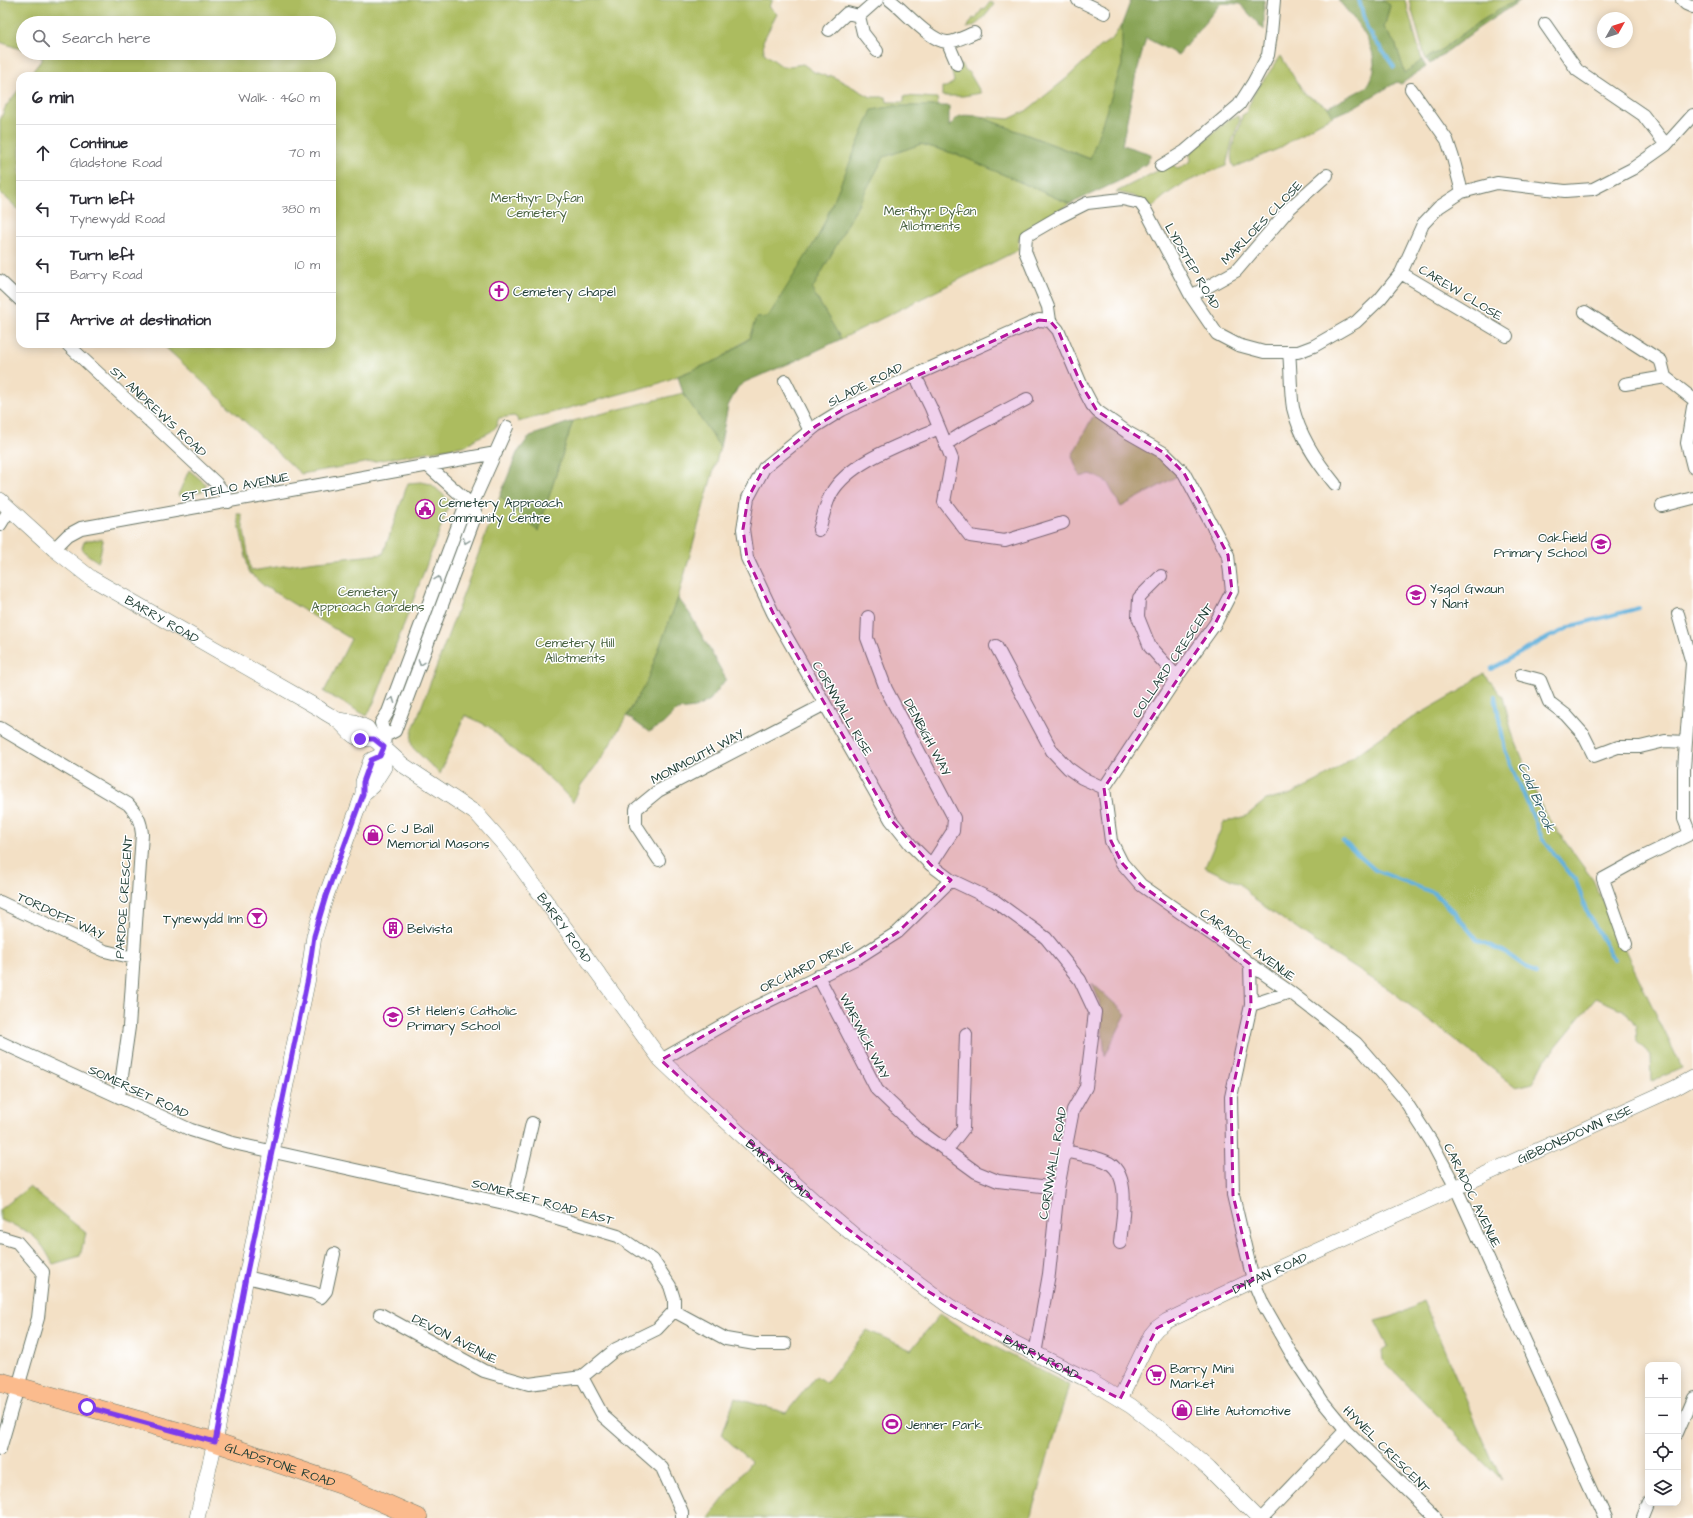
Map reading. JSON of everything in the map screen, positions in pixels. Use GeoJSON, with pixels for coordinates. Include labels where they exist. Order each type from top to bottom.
{"type":"FeatureCollection","features":[{"type":"Feature","properties":{"kind":"main road","name":"GLADSTONE ROAD"},"geometry":{"type":"LineString","coordinates":[[0,1382],[215,1442],[343,1485],[418,1518]]}},
{"type":"Feature","properties":{"kind":"street"},"geometry":{"type":"LineString","coordinates":[[860,16],[877,0]]}},
{"type":"Feature","properties":{"kind":"street"},"geometry":{"type":"LineString","coordinates":[[890,0],[904,10],[920,27],[937,39],[948,42],[974,33]]}},
{"type":"Feature","properties":{"kind":"street"},"geometry":{"type":"LineString","coordinates":[[1078,0],[1105,13]]}},
{"type":"Feature","properties":{"kind":"street"},"geometry":{"type":"LineString","coordinates":[[1161,166],[1184,152],[1239,105],[1268,55],[1274,0]]}},
{"type":"Feature","properties":{"kind":"street"},"geometry":{"type":"LineString","coordinates":[[1682,0],[1686,4],[1693,7]]}},
{"type":"Feature","properties":{"kind":"street"},"geometry":{"type":"LineString","coordinates":[[829,30],[847,13],[860,16]]}},
{"type":"Feature","properties":{"kind":"street"},"geometry":{"type":"LineString","coordinates":[[860,16],[863,33],[878,51]]}},
{"type":"Feature","properties":{"kind":"street"},"geometry":{"type":"LineString","coordinates":[[1545,24],[1577,70],[1643,116],[1666,145]]}},
{"type":"Feature","properties":{"kind":"street"},"geometry":{"type":"LineString","coordinates":[[948,42],[957,64]]}},
{"type":"Feature","properties":{"kind":"street"},"geometry":{"type":"LineString","coordinates":[[1411,89],[1447,140],[1462,192]]}},
{"type":"Feature","properties":{"kind":"street","name":"LYDSTEP ROAD"},"geometry":{"type":"LineString","coordinates":[[1025,251],[1026,236],[1087,203],[1122,199],[1140,203],[1146,210],[1192,296],[1217,334],[1238,345],[1264,352],[1298,352],[1314,346],[1356,322],[1380,299],[1401,273],[1423,224],[1438,207],[1462,192],[1496,183],[1565,191],[1593,189],[1632,169],[1666,145],[1693,115]]}},
{"type":"Feature","properties":{"kind":"street","name":"MARLOES CLOSE"},"geometry":{"type":"LineString","coordinates":[[1192,296],[1236,270],[1290,208],[1327,175]]}},
{"type":"Feature","properties":{"kind":"street","name":"COLLARD CRESCENT"},"geometry":{"type":"LineString","coordinates":[[1025,251],[1048,307],[1050,321],[1058,330],[1081,384],[1092,405],[1097,411],[1127,432],[1164,453],[1184,473],[1228,555],[1232,591],[1215,624],[1177,677],[1104,788]]}},
{"type":"Feature","properties":{"kind":"street","name":"CAREW CLOSE"},"geometry":{"type":"LineString","coordinates":[[1401,273],[1507,336]]}},
{"type":"Feature","properties":{"kind":"street"},"geometry":{"type":"LineString","coordinates":[[0,281],[16,296]]}},
{"type":"Feature","properties":{"kind":"street"},"geometry":{"type":"LineString","coordinates":[[1585,312],[1661,360],[1665,377],[1693,399]]}},
{"type":"Feature","properties":{"kind":"street","name":"SLADE ROAD"},"geometry":{"type":"LineString","coordinates":[[743,530],[748,498],[764,468],[810,431],[842,410],[915,375],[1039,320],[1050,321]]}},
{"type":"Feature","properties":{"kind":"street","name":"ST ANDREW'S ROAD"},"geometry":{"type":"LineString","coordinates":[[71,348],[216,483],[224,493],[228,502]]}},
{"type":"Feature","properties":{"kind":"street"},"geometry":{"type":"LineString","coordinates":[[1289,352],[1294,408],[1305,442],[1335,484]]}},
{"type":"Feature","properties":{"kind":"street"},"geometry":{"type":"LineString","coordinates":[[915,375],[952,459],[944,502],[970,536],[1005,541],[1063,523]]}},
{"type":"Feature","properties":{"kind":"street"},"geometry":{"type":"LineString","coordinates":[[1625,384],[1665,377]]}},
{"type":"Feature","properties":{"kind":"street"},"geometry":{"type":"LineString","coordinates":[[785,381],[810,431]]}},
{"type":"Feature","properties":{"kind":"street"},"geometry":{"type":"LineString","coordinates":[[946,444],[968,430],[1027,399]]}},
{"type":"Feature","properties":{"kind":"street"},"geometry":{"type":"LineString","coordinates":[[1693,407],[1687,443],[1693,467]]}},
{"type":"Feature","properties":{"kind":"street"},"geometry":{"type":"LineString","coordinates":[[197,1518],[215,1442],[246,1277],[320,913],[363,794],[363,782],[371,760],[381,744],[381,723],[388,712],[464,509],[472,505],[507,427]]}},
{"type":"Feature","properties":{"kind":"street"},"geometry":{"type":"LineString","coordinates":[[819,530],[831,494],[848,473],[872,458],[939,428]]}},
{"type":"Feature","properties":{"kind":"street","name":"ST TEILO AVENUE"},"geometry":{"type":"LineString","coordinates":[[54,549],[68,536],[81,528],[428,466],[496,452]]}},
{"type":"Feature","properties":{"kind":"street"},"geometry":{"type":"LineString","coordinates":[[428,466],[472,505]]}},
{"type":"Feature","properties":{"kind":"street"},"geometry":{"type":"LineString","coordinates":[[1662,506],[1693,498]]}},
{"type":"Feature","properties":{"kind":"street"},"geometry":{"type":"LineString","coordinates":[[0,525],[5,504]]}},
{"type":"Feature","properties":{"kind":"street","name":"BARRY ROAD"},"geometry":{"type":"LineString","coordinates":[[5,504],[54,549],[91,578],[337,720],[361,725],[367,728],[403,765],[484,820],[507,848],[661,1060],[702,1099],[856,1237],[949,1306],[1016,1344],[1090,1381],[1120,1399],[1180,1443],[1209,1469],[1258,1518]]}},
{"type":"Feature","properties":{"kind":"street","name":"CORNWALL RISE"},"geometry":{"type":"LineString","coordinates":[[743,530],[747,558],[766,599],[891,820],[911,845],[931,865],[951,880]]}},
{"type":"Feature","properties":{"kind":"street"},"geometry":{"type":"LineString","coordinates":[[1161,576],[1139,598],[1138,617],[1150,647],[1177,677]]}},
{"type":"Feature","properties":{"kind":"street"},"geometry":{"type":"LineString","coordinates":[[1626,944],[1603,880],[1645,856],[1691,834],[1684,819],[1684,769],[1693,663],[1678,614]]}},
{"type":"Feature","properties":{"kind":"street","name":"DENBIGH WAY"},"geometry":{"type":"LineString","coordinates":[[868,618],[867,638],[886,689],[954,818],[953,831],[931,865]]}},
{"type":"Feature","properties":{"kind":"street"},"geometry":{"type":"LineString","coordinates":[[996,646],[1052,751],[1068,768],[1082,778],[1104,788]]}},
{"type":"Feature","properties":{"kind":"street"},"geometry":{"type":"LineString","coordinates":[[1522,675],[1540,680],[1549,702],[1566,715],[1583,734],[1594,756],[1618,747],[1640,747],[1665,741],[1686,742]]}},
{"type":"Feature","properties":{"kind":"street","name":"MONMOUTH WAY"},"geometry":{"type":"LineString","coordinates":[[659,860],[636,825],[636,809],[658,791],[825,704]]}},
{"type":"Feature","properties":{"kind":"street","name":"PARDOE CRESCENT"},"geometry":{"type":"LineString","coordinates":[[0,728],[128,804],[136,813],[141,823],[142,834],[129,1027],[119,1097]]}},
{"type":"Feature","properties":{"kind":"street","name":"CARADOC AVENUE"},"geometry":{"type":"LineString","coordinates":[[1104,788],[1112,841],[1122,863],[1141,885],[1227,945],[1250,964],[1290,992],[1356,1043],[1402,1096],[1431,1141],[1456,1188],[1605,1518]]}},
{"type":"Feature","properties":{"kind":"street","name":"ORCHARD DRIVE"},"geometry":{"type":"LineString","coordinates":[[661,1060],[734,1019],[818,976],[857,958],[898,932],[951,880]]}},
{"type":"Feature","properties":{"kind":"street","name":"CORNWALL ROAD"},"geometry":{"type":"LineString","coordinates":[[951,880],[995,901],[1046,938],[1080,980],[1095,1012],[1086,1087],[1073,1110],[1058,1188],[1049,1274],[1035,1354]]}},
{"type":"Feature","properties":{"kind":"street","name":"TORDOFF WAY"},"geometry":{"type":"LineString","coordinates":[[0,902],[105,951],[134,958]]}},
{"type":"Feature","properties":{"kind":"street","name":"HYWEL CRESCENT"},"geometry":{"type":"LineString","coordinates":[[1250,964],[1251,1005],[1231,1098],[1233,1195],[1253,1280],[1263,1304],[1295,1360],[1323,1402],[1346,1430],[1436,1518]]}},
{"type":"Feature","properties":{"kind":"street","name":"WARWICK WAY"},"geometry":{"type":"LineString","coordinates":[[818,976],[877,1090],[921,1132],[976,1172],[998,1181],[1058,1188]]}},
{"type":"Feature","properties":{"kind":"street"},"geometry":{"type":"LineString","coordinates":[[1251,1005],[1290,992]]}},
{"type":"Feature","properties":{"kind":"street"},"geometry":{"type":"LineString","coordinates":[[946,1151],[963,1128],[966,1034]]}},
{"type":"Feature","properties":{"kind":"street","name":"SOMERSET ROAD"},"geometry":{"type":"LineString","coordinates":[[0,1042],[191,1130],[229,1142],[272,1151]]}},
{"type":"Feature","properties":{"kind":"street","name":"GIBBONSDOWN RISE"},"geometry":{"type":"LineString","coordinates":[[1456,1188],[1675,1088],[1693,1078]]}},
{"type":"Feature","properties":{"kind":"street"},"geometry":{"type":"LineString","coordinates":[[513,1205],[532,1123]]}},
{"type":"Feature","properties":{"kind":"street","name":"SOMERSET ROAD EAST"},"geometry":{"type":"LineString","coordinates":[[272,1151],[513,1205],[618,1236],[653,1260],[670,1286],[674,1299],[674,1311]]}},
{"type":"Feature","properties":{"kind":"street"},"geometry":{"type":"LineString","coordinates":[[1065,1151],[1105,1160],[1115,1167],[1123,1184],[1124,1190],[1120,1243]]}},
{"type":"Feature","properties":{"kind":"street","name":"DYFAN ROAD"},"geometry":{"type":"LineString","coordinates":[[1120,1399],[1151,1335],[1157,1328],[1167,1321],[1253,1280],[1456,1188]]}},
{"type":"Feature","properties":{"kind":"street"},"geometry":{"type":"LineString","coordinates":[[0,1237],[17,1242],[43,1272],[38,1318],[0,1449]]}},
{"type":"Feature","properties":{"kind":"street"},"geometry":{"type":"LineString","coordinates":[[246,1277],[314,1293],[321,1297],[326,1291],[334,1254]]}},
{"type":"Feature","properties":{"kind":"street"},"geometry":{"type":"LineString","coordinates":[[682,1518],[682,1512],[662,1468],[603,1416],[582,1377],[616,1349],[657,1329],[674,1311],[726,1339],[755,1344],[785,1344]]}},
{"type":"Feature","properties":{"kind":"street","name":"DEVON AVENUE"},"geometry":{"type":"LineString","coordinates":[[380,1314],[484,1371],[529,1384],[582,1377]]}},
{"type":"Feature","properties":{"kind":"street"},"geometry":{"type":"LineString","coordinates":[[1681,1426],[1693,1398]]}},
{"type":"Feature","properties":{"kind":"street"},"geometry":{"type":"LineString","coordinates":[[1262,1518],[1346,1430]]}},
{"type":"Feature","properties":{"kind":"street"},"geometry":{"type":"LineString","coordinates":[[1642,1518],[1647,1506]]}},
{"type":"Feature","properties":{"kind":"highlighted area"},"geometry":{"type":"Polygon","coordinates":[[[1039,320],[1050,321],[1058,330],[1081,384],[1097,411],[1164,453],[1184,473],[1228,555],[1232,591],[1215,624],[1104,788],[1111,841],[1122,863],[1141,885],[1250,964],[1251,1005],[1231,1097],[1233,1195],[1253,1280],[1157,1328],[1120,1399],[1016,1344],[929,1292],[826,1212],[661,1060],[744,1013],[857,958],[898,932],[951,880],[931,865],[891,820],[773,613],[747,558],[743,529],[748,498],[764,468],[816,426],[842,410],[1039,320]]]}},
{"type":"Feature","properties":{"kind":"green space","name":"Merthyr Dyfan Cemetery"},"geometry":{"type":"Polygon","coordinates":[[[0,0],[773,0],[769,6],[777,14],[763,41],[764,53],[783,67],[803,64],[814,72],[829,77],[830,75],[871,97],[886,97],[887,102],[904,102],[904,96],[937,98],[938,106],[894,106],[872,111],[819,235],[768,318],[756,319],[749,338],[720,359],[660,383],[518,422],[517,418],[514,416],[499,418],[497,426],[493,430],[475,439],[468,445],[301,474],[166,348],[336,348],[336,72],[32,72],[41,60],[336,60],[336,16],[16,16],[16,48],[0,42],[0,0]]]}},
{"type":"Feature","properties":{"kind":"green space"},"geometry":{"type":"Polygon","coordinates":[[[1131,0],[1264,0],[1264,30],[1240,4],[1221,3],[1178,55],[1146,38],[1135,79],[1122,145],[1151,154],[1146,164],[1119,181],[1070,204],[959,155],[921,144],[884,157],[812,290],[841,339],[795,361],[745,382],[738,387],[728,406],[720,447],[683,393],[678,376],[720,359],[749,339],[756,318],[768,317],[819,235],[872,110],[894,106],[949,106],[949,127],[958,117],[967,115],[978,116],[1090,159],[1122,65],[1122,24],[1131,0]]]}},
{"type":"Feature","properties":{"kind":"green space"},"geometry":{"type":"Polygon","coordinates":[[[1338,0],[1382,0],[1390,5],[1384,28],[1396,45],[1405,73],[1422,60],[1426,67],[1401,84],[1397,82],[1354,107],[1333,116],[1328,107],[1367,87],[1374,70],[1372,50],[1368,41],[1363,32],[1338,0]]]}},
{"type":"Feature","properties":{"kind":"green space"},"geometry":{"type":"Polygon","coordinates":[[[1382,0],[1405,0],[1422,60],[1405,74],[1396,45],[1384,28],[1390,6],[1382,0]]]}},
{"type":"Feature","properties":{"kind":"green space"},"geometry":{"type":"Polygon","coordinates":[[[1409,0],[1518,0],[1486,18],[1437,53],[1431,55],[1427,60],[1409,0]]]}},
{"type":"Feature","properties":{"kind":"green space"},"geometry":{"type":"Polygon","coordinates":[[[1521,0],[1480,27],[1430,64],[1427,60],[1431,55],[1437,53],[1497,10],[1521,0]]]}},
{"type":"Feature","properties":{"kind":"green space"},"geometry":{"type":"Polygon","coordinates":[[[990,2],[994,4],[986,15],[975,25],[967,28],[973,18],[975,19],[983,8],[985,9],[990,2]]]}},
{"type":"Feature","properties":{"kind":"green space"},"geometry":{"type":"Polygon","coordinates":[[[1122,24],[1122,65],[1091,159],[978,116],[1009,119],[1026,111],[1067,78],[1100,47],[1113,38],[1122,24]]]}},
{"type":"Feature","properties":{"kind":"green space"},"geometry":{"type":"Polygon","coordinates":[[[1281,56],[1304,94],[1328,107],[1333,116],[1317,124],[1278,149],[1234,167],[1231,155],[1232,148],[1242,115],[1246,113],[1254,93],[1281,56]]]}},
{"type":"Feature","properties":{"kind":"green space"},"geometry":{"type":"Polygon","coordinates":[[[961,65],[970,74],[981,93],[963,96],[942,96],[942,87],[946,87],[954,82],[951,66],[961,65]]]}},
{"type":"Feature","properties":{"kind":"green space"},"geometry":{"type":"Polygon","coordinates":[[[16,93],[16,207],[0,192],[0,120],[6,106],[16,93]]]}},
{"type":"Feature","properties":{"kind":"green space"},"geometry":{"type":"Polygon","coordinates":[[[1238,116],[1240,119],[1233,138],[1226,166],[1195,178],[1177,188],[1151,209],[1134,196],[1116,192],[1165,167],[1173,165],[1178,169],[1191,161],[1190,153],[1231,118],[1238,116]]]}},
{"type":"Feature","properties":{"kind":"green space","name":"Merthyr Dyfan Allotments"},"geometry":{"type":"Polygon","coordinates":[[[921,144],[959,155],[1070,204],[1029,227],[1019,238],[1018,250],[841,339],[812,290],[884,157],[921,144]]]}},
{"type":"Feature","properties":{"kind":"green space","name":"Cemetery Hill Allotments"},"geometry":{"type":"Polygon","coordinates":[[[683,393],[720,447],[678,598],[646,683],[602,758],[581,785],[573,802],[559,787],[532,763],[517,753],[488,726],[465,715],[440,774],[413,748],[411,742],[412,732],[500,496],[538,531],[573,421],[683,393]]]}},
{"type":"Feature","properties":{"kind":"green space"},"geometry":{"type":"Polygon","coordinates":[[[1094,414],[1158,457],[1179,475],[1121,507],[1107,482],[1091,474],[1080,477],[1072,456],[1094,414]]]}},
{"type":"Feature","properties":{"kind":"green space"},"geometry":{"type":"Polygon","coordinates":[[[573,421],[538,531],[500,496],[517,453],[530,436],[573,421]]]}},
{"type":"Feature","properties":{"kind":"green space"},"geometry":{"type":"Polygon","coordinates":[[[189,470],[206,484],[203,491],[180,496],[178,495],[189,470]]]}},
{"type":"Feature","properties":{"kind":"green space","name":"Cemetery Approach Gardens"},"geometry":{"type":"Polygon","coordinates":[[[421,482],[431,484],[449,500],[450,503],[376,698],[367,716],[324,692],[351,639],[264,586],[249,572],[237,514],[241,514],[251,571],[309,562],[383,554],[408,483],[421,482]]]}},
{"type":"Feature","properties":{"kind":"green space"},"geometry":{"type":"Polygon","coordinates":[[[102,539],[98,562],[84,552],[82,548],[84,542],[88,540],[102,539]]]}},
{"type":"Feature","properties":{"kind":"green space"},"geometry":{"type":"Polygon","coordinates":[[[678,598],[690,614],[726,679],[710,700],[695,708],[677,710],[663,724],[649,732],[627,716],[646,683],[678,598]]]}},
{"type":"Feature","properties":{"kind":"green space"},"geometry":{"type":"Polygon","coordinates":[[[1484,674],[1503,697],[1512,733],[1545,814],[1593,880],[1682,1068],[1652,1081],[1651,1055],[1637,1042],[1636,1027],[1625,1011],[1596,998],[1545,1060],[1533,1083],[1516,1087],[1390,990],[1330,952],[1255,900],[1240,884],[1205,867],[1224,822],[1246,816],[1266,800],[1289,795],[1323,778],[1390,731],[1465,688],[1476,678],[1484,674]]]}},
{"type":"Feature","properties":{"kind":"green space"},"geometry":{"type":"Polygon","coordinates":[[[1092,983],[1126,1014],[1105,1056],[1099,1001],[1092,983]]]}},
{"type":"Feature","properties":{"kind":"green space"},"geometry":{"type":"Polygon","coordinates":[[[29,1187],[86,1233],[80,1256],[53,1264],[43,1246],[32,1235],[19,1227],[0,1220],[0,1210],[29,1187]]]}},
{"type":"Feature","properties":{"kind":"green space"},"geometry":{"type":"Polygon","coordinates":[[[1423,1301],[1501,1480],[1383,1360],[1382,1350],[1388,1346],[1375,1321],[1394,1316],[1423,1301]]]}},
{"type":"Feature","properties":{"kind":"green space","name":"Jenner Park"},"geometry":{"type":"Polygon","coordinates":[[[940,1314],[970,1334],[1069,1385],[1030,1518],[709,1518],[751,1462],[722,1435],[735,1398],[786,1413],[816,1376],[826,1383],[867,1330],[911,1350],[940,1314]]]}},
{"type":"Feature","properties":{"kind":"waterway","name":"Cold Brook"},"geometry":{"type":"LineString","coordinates":[[1359,0],[1367,29],[1394,67]]}},
{"type":"Feature","properties":{"kind":"waterway","name":"Cold Brook"},"geometry":{"type":"LineString","coordinates":[[1491,669],[1549,637],[1575,625],[1639,608]]}},
{"type":"Feature","properties":{"kind":"waterway","name":"Cold Brook"},"geometry":{"type":"LineString","coordinates":[[1495,696],[1505,750],[1542,838],[1576,881],[1586,910],[1614,960]]}},
{"type":"Feature","properties":{"kind":"waterway"},"geometry":{"type":"LineString","coordinates":[[1343,841],[1375,870],[1434,893],[1455,913],[1477,940],[1503,951],[1536,974]]}},
{"type":"Feature","properties":{"kind":"place","name":"Cemetery chapel"},"geometry":{"type":"Point","coordinates":[499,291]}},
{"type":"Feature","properties":{"kind":"place","name":"Cemetery Approach Community Centre"},"geometry":{"type":"Point","coordinates":[425,509]}},
{"type":"Feature","properties":{"kind":"place","name":"Oakfield Primary School"},"geometry":{"type":"Point","coordinates":[1601,544]}},
{"type":"Feature","properties":{"kind":"place","name":"Ysgol Gwaun Y Nant"},"geometry":{"type":"Point","coordinates":[1416,595]}},
{"type":"Feature","properties":{"kind":"place","name":"C J Ball Memorial Masons"},"geometry":{"type":"Point","coordinates":[373,835]}},
{"type":"Feature","properties":{"kind":"place","name":"Tynewydd Inn"},"geometry":{"type":"Point","coordinates":[257,918]}},
{"type":"Feature","properties":{"kind":"place","name":"Belvista"},"geometry":{"type":"Point","coordinates":[393,928]}},
{"type":"Feature","properties":{"kind":"place","name":"St Helen's Catholic Primary School"},"geometry":{"type":"Point","coordinates":[393,1017]}},
{"type":"Feature","properties":{"kind":"place","name":"Barry Mini Market"},"geometry":{"type":"Point","coordinates":[1156,1375]}},
{"type":"Feature","properties":{"kind":"place","name":"Elite Automotive"},"geometry":{"type":"Point","coordinates":[1182,1410]}},
{"type":"Feature","properties":{"kind":"place","name":"Jenner Park"},"geometry":{"type":"Point","coordinates":[892,1424]}},
{"type":"Feature","properties":{"kind":"route"},"geometry":{"type":"LineString","coordinates":[[87,1407],[215,1442],[246,1277],[308,978],[314,936],[320,913],[363,794],[363,782],[371,760],[380,756],[384,747],[374,739],[360,739]]}}]}
